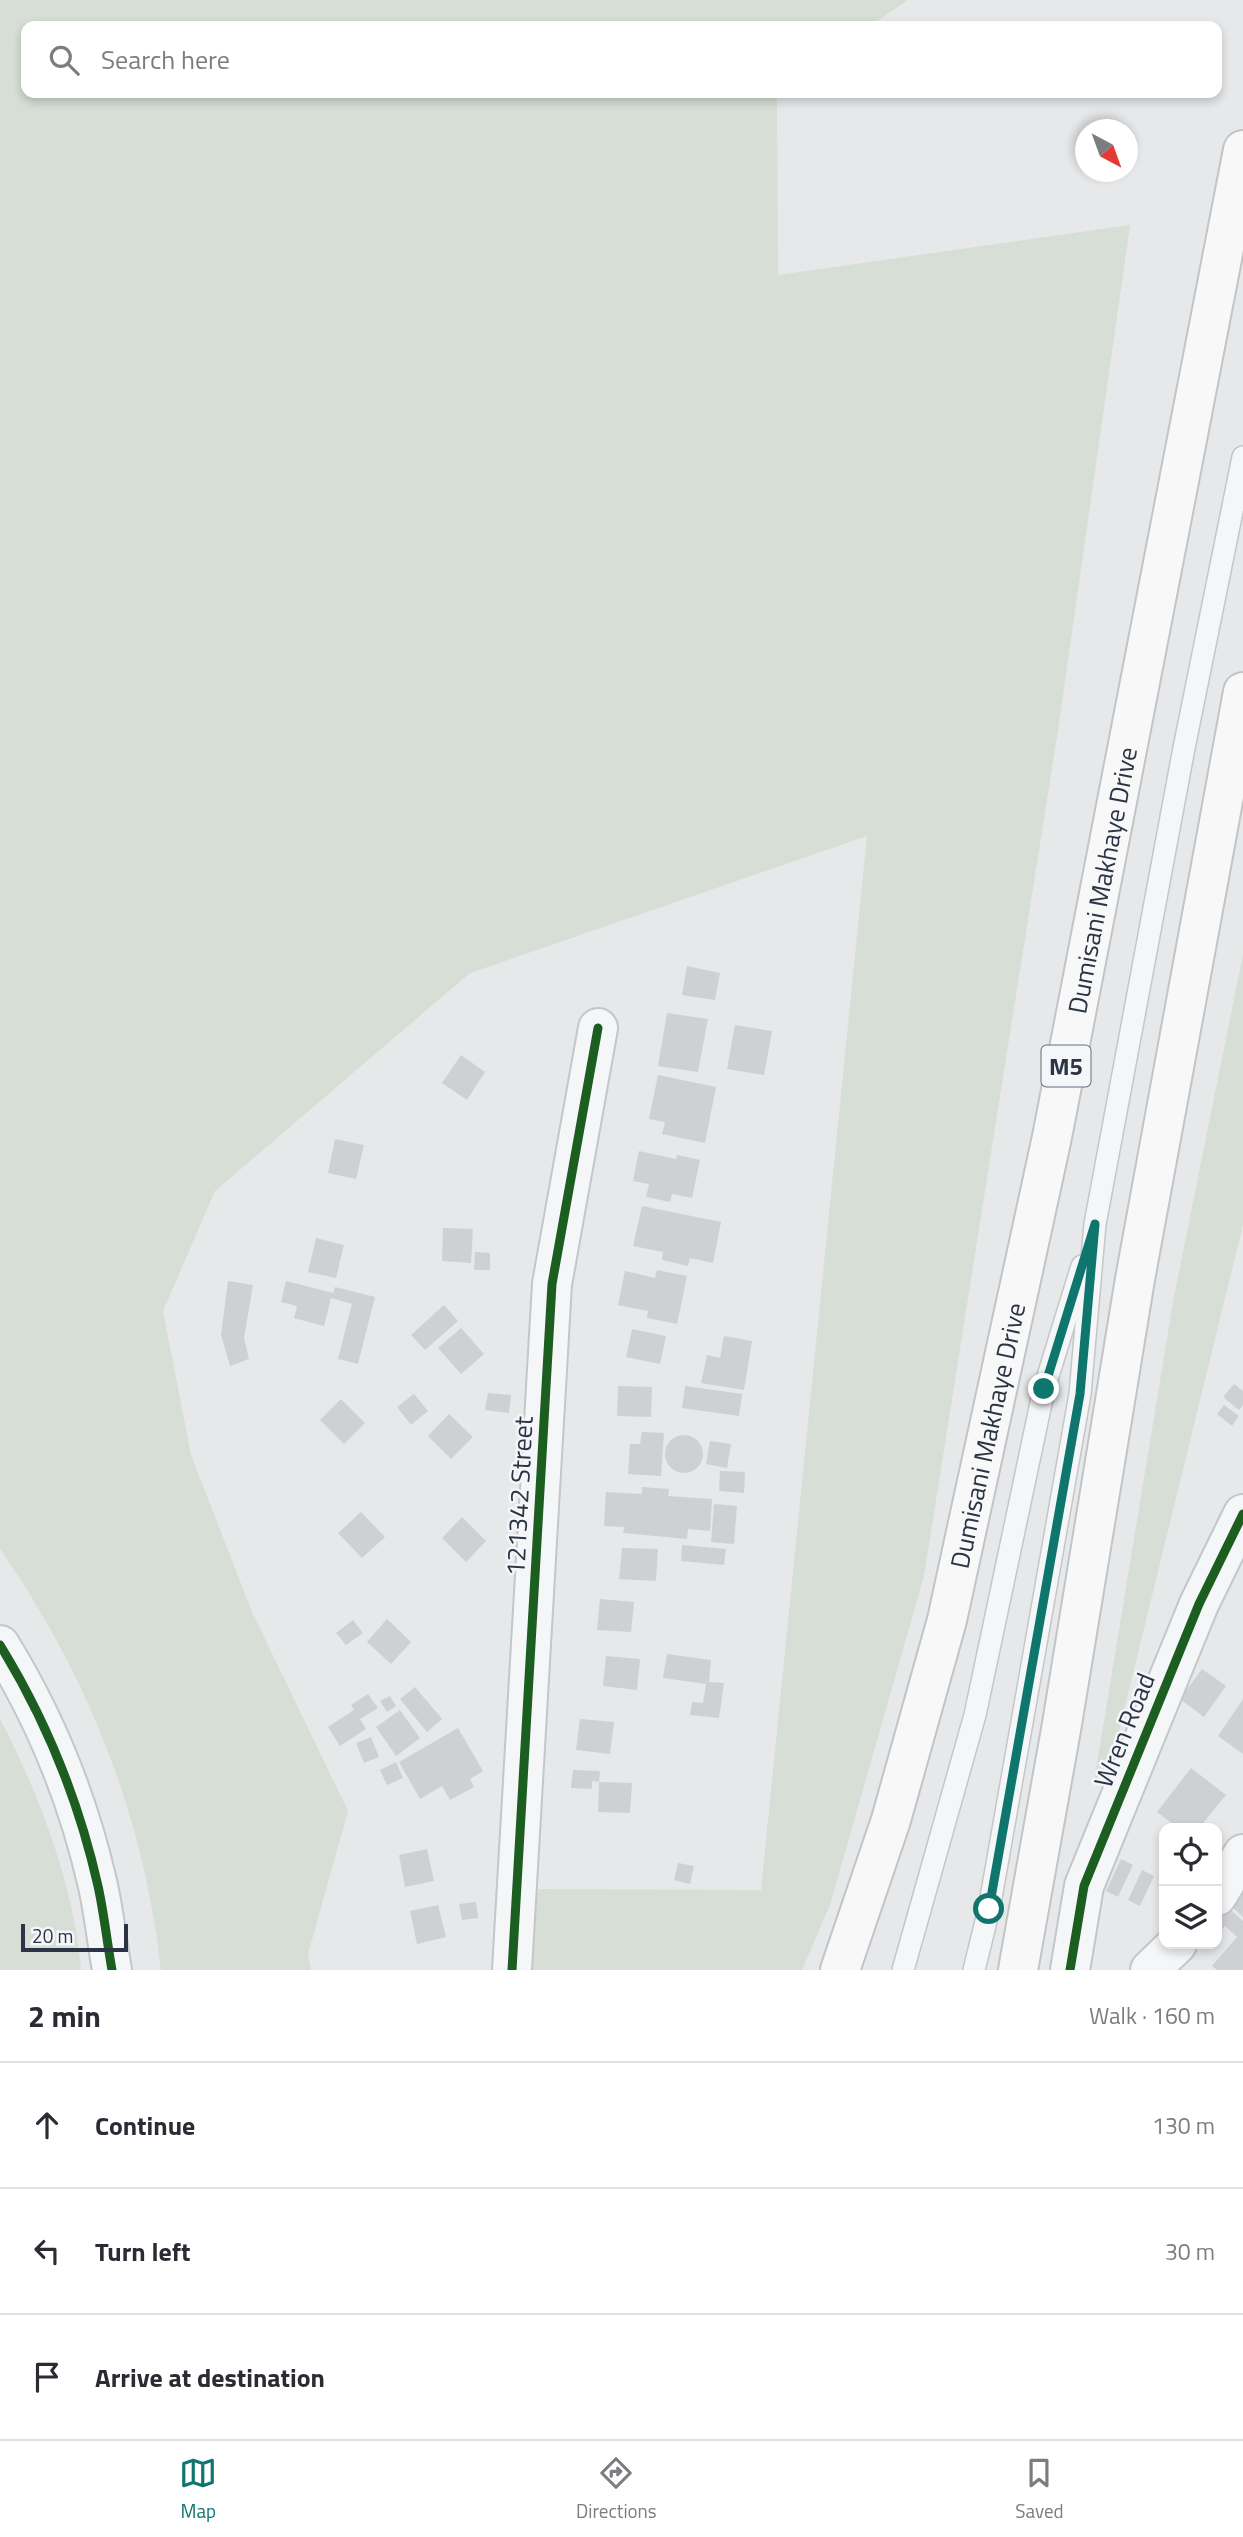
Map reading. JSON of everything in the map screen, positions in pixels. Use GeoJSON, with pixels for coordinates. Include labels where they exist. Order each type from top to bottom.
{"type":"FeatureCollection","features":[{"type":"Feature","properties":{"kind":"main road","name":"Dumisani Makhaye Drive"},"geometry":{"type":"LineString","coordinates":[[840,1970],[895,1807],[947,1620],[1052,1137],[1243,150]]}},
{"type":"Feature","properties":{"kind":"main road"},"geometry":{"type":"LineString","coordinates":[[1018,1970],[1062,1724],[1135,1279],[1243,692]]}},
{"type":"Feature","properties":{"kind":"street","name":"121342 Street"},"geometry":{"type":"LineString","coordinates":[[512,1970],[552,1284],[598,1028]]}},
{"type":"Feature","properties":{"kind":"street","name":"Wren Road"},"geometry":{"type":"LineString","coordinates":[[1070,1970],[1084,1886],[1199,1604],[1243,1514]]}},
{"type":"Feature","properties":{"kind":"street"},"geometry":{"type":"LineString","coordinates":[[0,1645],[18,1674],[68,1784],[98,1885],[112,1970]]}},
{"type":"Feature","properties":{"kind":"street"},"geometry":{"type":"LineString","coordinates":[[1222,1887],[1243,1854]]}},
{"type":"Feature","properties":{"kind":"street"},"geometry":{"type":"LineString","coordinates":[[1150,1970],[1172,1949]]}},
{"type":"Feature","properties":{"kind":"lane"},"geometry":{"type":"LineString","coordinates":[[974,1970],[994,1883],[1080,1394],[1095,1224],[1184,748],[1243,457]]}},
{"type":"Feature","properties":{"kind":"lane"},"geometry":{"type":"LineString","coordinates":[[903,1970],[975,1715],[1044,1389],[1095,1224]]}},
{"type":"Feature","properties":{"kind":"shaded area"},"geometry":{"type":"Polygon","coordinates":[[[0,0],[908,0],[877,21],[21,21],[21,98],[777,98],[778,275],[1130,225],[1059,724],[924,1576],[830,1905],[802,1970],[514,1970],[539,1889],[761,1890],[867,836],[470,973],[215,1191],[163,1311],[191,1455],[252,1612],[348,1811],[308,1954],[311,1970],[161,1970],[141,1857],[107,1749],[60,1647],[0,1549],[0,0]]]}},
{"type":"Feature","properties":{"kind":"shaded area"},"geometry":{"type":"Polygon","coordinates":[[[1243,954],[1243,1225],[1112,1759],[1094,1782],[1173,1302],[1243,954]]]}},
{"type":"Feature","properties":{"kind":"shaded area"},"geometry":{"type":"Polygon","coordinates":[[[0,1719],[28,1778],[52,1841],[71,1905],[81,1970],[0,1970],[0,1719]]]}},
{"type":"Feature","properties":{"kind":"building"},"geometry":{"type":"Polygon","coordinates":[[[687,966],[720,973],[715,1000],[682,995],[687,966]]]}},
{"type":"Feature","properties":{"kind":"building"},"geometry":{"type":"Polygon","coordinates":[[[667,1013],[708,1019],[698,1072],[658,1066],[667,1013]]]}},
{"type":"Feature","properties":{"kind":"building"},"geometry":{"type":"Polygon","coordinates":[[[735,1025],[772,1031],[764,1075],[727,1069],[735,1025]]]}},
{"type":"Feature","properties":{"kind":"building"},"geometry":{"type":"Polygon","coordinates":[[[461,1055],[485,1072],[467,1100],[442,1083],[461,1055]]]}},
{"type":"Feature","properties":{"kind":"building"},"geometry":{"type":"Polygon","coordinates":[[[658,1075],[716,1087],[705,1143],[662,1134],[665,1122],[649,1119],[658,1075]]]}},
{"type":"Feature","properties":{"kind":"building"},"geometry":{"type":"Polygon","coordinates":[[[335,1139],[364,1145],[356,1179],[328,1173],[335,1139]]]}},
{"type":"Feature","properties":{"kind":"building"},"geometry":{"type":"Polygon","coordinates":[[[639,1151],[676,1159],[677,1155],[700,1160],[692,1198],[672,1194],[670,1202],[646,1197],[649,1184],[633,1181],[639,1151]]]}},
{"type":"Feature","properties":{"kind":"building"},"geometry":{"type":"Polygon","coordinates":[[[642,1206],[721,1222],[713,1263],[690,1258],[688,1266],[662,1260],[663,1252],[633,1246],[642,1206]]]}},
{"type":"Feature","properties":{"kind":"building"},"geometry":{"type":"Polygon","coordinates":[[[443,1228],[473,1229],[471,1263],[442,1261],[443,1228]]]}},
{"type":"Feature","properties":{"kind":"building"},"geometry":{"type":"Polygon","coordinates":[[[316,1238],[344,1245],[336,1278],[308,1272],[316,1238]]]}},
{"type":"Feature","properties":{"kind":"building"},"geometry":{"type":"Polygon","coordinates":[[[475,1252],[490,1253],[490,1270],[474,1270],[475,1252]]]}},
{"type":"Feature","properties":{"kind":"building"},"geometry":{"type":"Polygon","coordinates":[[[657,1270],[687,1276],[677,1324],[647,1318],[648,1311],[618,1305],[625,1271],[655,1278],[657,1270]]]}},
{"type":"Feature","properties":{"kind":"building"},"geometry":{"type":"Polygon","coordinates":[[[228,1281],[253,1285],[244,1338],[249,1359],[230,1366],[221,1335],[228,1281]]]}},
{"type":"Feature","properties":{"kind":"building"},"geometry":{"type":"Polygon","coordinates":[[[286,1281],[333,1293],[335,1287],[375,1297],[358,1364],[338,1359],[352,1304],[331,1298],[324,1326],[294,1318],[297,1306],[281,1302],[286,1281]]]}},
{"type":"Feature","properties":{"kind":"building"},"geometry":{"type":"Polygon","coordinates":[[[444,1305],[458,1321],[425,1350],[411,1335],[444,1305]]]}},
{"type":"Feature","properties":{"kind":"building"},"geometry":{"type":"Polygon","coordinates":[[[461,1328],[484,1354],[461,1374],[438,1348],[461,1328]]]}},
{"type":"Feature","properties":{"kind":"building"},"geometry":{"type":"Polygon","coordinates":[[[632,1329],[666,1336],[660,1364],[626,1357],[632,1329]]]}},
{"type":"Feature","properties":{"kind":"building"},"geometry":{"type":"Polygon","coordinates":[[[724,1336],[752,1341],[744,1390],[701,1383],[707,1355],[720,1358],[724,1336]]]}},
{"type":"Feature","properties":{"kind":"building"},"geometry":{"type":"Polygon","coordinates":[[[1234,1384],[1243,1391],[1243,1405],[1239,1410],[1223,1397],[1234,1384]]]}},
{"type":"Feature","properties":{"kind":"building"},"geometry":{"type":"Polygon","coordinates":[[[618,1386],[652,1387],[651,1417],[617,1416],[618,1386]]]}},
{"type":"Feature","properties":{"kind":"building"},"geometry":{"type":"Polygon","coordinates":[[[685,1386],[742,1394],[739,1416],[682,1408],[685,1386]]]}},
{"type":"Feature","properties":{"kind":"building"},"geometry":{"type":"Polygon","coordinates":[[[488,1393],[511,1395],[509,1413],[485,1410],[488,1393]]]}},
{"type":"Feature","properties":{"kind":"building"},"geometry":{"type":"Polygon","coordinates":[[[414,1394],[428,1411],[411,1425],[397,1407],[414,1394]]]}},
{"type":"Feature","properties":{"kind":"building"},"geometry":{"type":"Polygon","coordinates":[[[341,1399],[365,1423],[344,1444],[320,1420],[341,1399]]]}},
{"type":"Feature","properties":{"kind":"building"},"geometry":{"type":"Polygon","coordinates":[[[1224,1405],[1239,1416],[1232,1426],[1217,1414],[1224,1405]]]}},
{"type":"Feature","properties":{"kind":"building"},"geometry":{"type":"Polygon","coordinates":[[[449,1414],[473,1437],[451,1459],[428,1436],[449,1414]]]}},
{"type":"Feature","properties":{"kind":"building"},"geometry":{"type":"Polygon","coordinates":[[[642,1432],[664,1433],[661,1476],[628,1474],[630,1444],[640,1444],[642,1432]]]}},
{"type":"Feature","properties":{"kind":"building"},"geometry":{"type":"Polygon","coordinates":[[[684,1435],[698,1440],[703,1454],[698,1468],[684,1473],[670,1468],[665,1454],[670,1440],[684,1435]]]}},
{"type":"Feature","properties":{"kind":"building"},"geometry":{"type":"Polygon","coordinates":[[[710,1441],[731,1444],[727,1468],[706,1464],[710,1441]]]}},
{"type":"Feature","properties":{"kind":"building"},"geometry":{"type":"Polygon","coordinates":[[[720,1471],[745,1472],[744,1493],[719,1491],[720,1471]]]}},
{"type":"Feature","properties":{"kind":"building"},"geometry":{"type":"Polygon","coordinates":[[[642,1487],[669,1489],[668,1496],[712,1499],[710,1531],[688,1529],[687,1539],[623,1533],[624,1527],[604,1526],[606,1492],[642,1494],[642,1487]]]}},
{"type":"Feature","properties":{"kind":"building"},"geometry":{"type":"Polygon","coordinates":[[[714,1504],[737,1506],[734,1544],[711,1542],[714,1504]]]}},
{"type":"Feature","properties":{"kind":"building"},"geometry":{"type":"Polygon","coordinates":[[[361,1512],[385,1537],[362,1558],[338,1533],[361,1512]]]}},
{"type":"Feature","properties":{"kind":"building"},"geometry":{"type":"Polygon","coordinates":[[[462,1517],[486,1541],[466,1562],[442,1538],[462,1517]]]}},
{"type":"Feature","properties":{"kind":"building"},"geometry":{"type":"Polygon","coordinates":[[[682,1545],[726,1549],[724,1565],[681,1561],[682,1545]]]}},
{"type":"Feature","properties":{"kind":"building"},"geometry":{"type":"Polygon","coordinates":[[[622,1548],[658,1549],[656,1581],[619,1579],[622,1548]]]}},
{"type":"Feature","properties":{"kind":"building"},"geometry":{"type":"Polygon","coordinates":[[[600,1599],[634,1602],[631,1632],[597,1630],[600,1599]]]}},
{"type":"Feature","properties":{"kind":"building"},"geometry":{"type":"Polygon","coordinates":[[[387,1619],[411,1642],[391,1664],[367,1642],[387,1619]]]}},
{"type":"Feature","properties":{"kind":"building"},"geometry":{"type":"Polygon","coordinates":[[[353,1620],[363,1633],[346,1645],[336,1633],[353,1620]]]}},
{"type":"Feature","properties":{"kind":"building"},"geometry":{"type":"Polygon","coordinates":[[[667,1654],[711,1660],[709,1682],[724,1683],[719,1718],[690,1715],[692,1702],[703,1703],[706,1684],[663,1678],[667,1654]]]}},
{"type":"Feature","properties":{"kind":"building"},"geometry":{"type":"Polygon","coordinates":[[[606,1656],[640,1659],[637,1690],[603,1686],[606,1656]]]}},
{"type":"Feature","properties":{"kind":"building"},"geometry":{"type":"Polygon","coordinates":[[[1202,1669],[1226,1686],[1204,1717],[1180,1699],[1202,1669]]]}},
{"type":"Feature","properties":{"kind":"building"},"geometry":{"type":"Polygon","coordinates":[[[415,1687],[442,1719],[427,1732],[400,1699],[415,1687]]]}},
{"type":"Feature","properties":{"kind":"building"},"geometry":{"type":"Polygon","coordinates":[[[368,1694],[378,1708],[360,1719],[366,1729],[340,1746],[328,1727],[354,1710],[351,1705],[368,1694]]]}},
{"type":"Feature","properties":{"kind":"building"},"geometry":{"type":"Polygon","coordinates":[[[390,1696],[396,1706],[387,1712],[380,1701],[390,1696]]]}},
{"type":"Feature","properties":{"kind":"building"},"geometry":{"type":"Polygon","coordinates":[[[1243,1699],[1243,1754],[1218,1736],[1243,1699]]]}},
{"type":"Feature","properties":{"kind":"building"},"geometry":{"type":"Polygon","coordinates":[[[400,1710],[420,1738],[396,1756],[376,1727],[400,1710]]]}},
{"type":"Feature","properties":{"kind":"building"},"geometry":{"type":"Polygon","coordinates":[[[580,1719],[614,1722],[610,1754],[576,1750],[580,1719]]]}},
{"type":"Feature","properties":{"kind":"building"},"geometry":{"type":"Polygon","coordinates":[[[458,1728],[483,1771],[470,1779],[474,1787],[450,1800],[442,1786],[420,1799],[399,1762],[458,1728]]]}},
{"type":"Feature","properties":{"kind":"building"},"geometry":{"type":"Polygon","coordinates":[[[371,1737],[379,1757],[364,1763],[356,1743],[371,1737]]]}},
{"type":"Feature","properties":{"kind":"building"},"geometry":{"type":"Polygon","coordinates":[[[396,1762],[403,1778],[387,1785],[380,1770],[396,1762]]]}},
{"type":"Feature","properties":{"kind":"building"},"geometry":{"type":"Polygon","coordinates":[[[1191,1768],[1226,1795],[1203,1823],[1171,1823],[1157,1812],[1191,1768]]]}},
{"type":"Feature","properties":{"kind":"building"},"geometry":{"type":"Polygon","coordinates":[[[573,1770],[600,1771],[599,1782],[592,1781],[592,1789],[571,1788],[573,1770]]]}},
{"type":"Feature","properties":{"kind":"building"},"geometry":{"type":"Polygon","coordinates":[[[599,1782],[632,1783],[630,1813],[598,1812],[599,1782]]]}},
{"type":"Feature","properties":{"kind":"building"},"geometry":{"type":"Polygon","coordinates":[[[427,1849],[434,1881],[405,1887],[399,1855],[427,1849]]]}},
{"type":"Feature","properties":{"kind":"building"},"geometry":{"type":"Polygon","coordinates":[[[1121,1859],[1133,1865],[1118,1897],[1106,1891],[1121,1859]]]}},
{"type":"Feature","properties":{"kind":"building"},"geometry":{"type":"Polygon","coordinates":[[[678,1863],[694,1866],[690,1884],[674,1880],[678,1863]]]}},
{"type":"Feature","properties":{"kind":"building"},"geometry":{"type":"Polygon","coordinates":[[[1142,1870],[1154,1876],[1140,1906],[1128,1900],[1142,1870]]]}},
{"type":"Feature","properties":{"kind":"building"},"geometry":{"type":"Polygon","coordinates":[[[1243,1888],[1243,1917],[1226,1901],[1243,1888]]]}},
{"type":"Feature","properties":{"kind":"building"},"geometry":{"type":"Polygon","coordinates":[[[476,1902],[478,1918],[462,1920],[459,1904],[476,1902]]]}},
{"type":"Feature","properties":{"kind":"building"},"geometry":{"type":"Polygon","coordinates":[[[1222,1902],[1243,1921],[1243,1970],[1217,1970],[1212,1966],[1237,1937],[1225,1926],[1222,1930],[1222,1902]]]}},
{"type":"Feature","properties":{"kind":"building"},"geometry":{"type":"Polygon","coordinates":[[[438,1905],[446,1937],[417,1944],[410,1911],[438,1905]]]}},
{"type":"Feature","properties":{"kind":"cycle path"},"geometry":{"type":"LineString","coordinates":[[512,1970],[552,1284],[598,1028]]}},
{"type":"Feature","properties":{"kind":"cycle path"},"geometry":{"type":"LineString","coordinates":[[1070,1970],[1084,1886],[1199,1604],[1243,1514]]}},
{"type":"Feature","properties":{"kind":"cycle path"},"geometry":{"type":"LineString","coordinates":[[0,1645],[32,1702],[71,1792],[98,1886],[112,1970]]}},
{"type":"Feature","properties":{"kind":"route"},"geometry":{"type":"LineString","coordinates":[[989,1909],[1037,1625],[1080,1394],[1095,1224],[1044,1389]]}}]}
